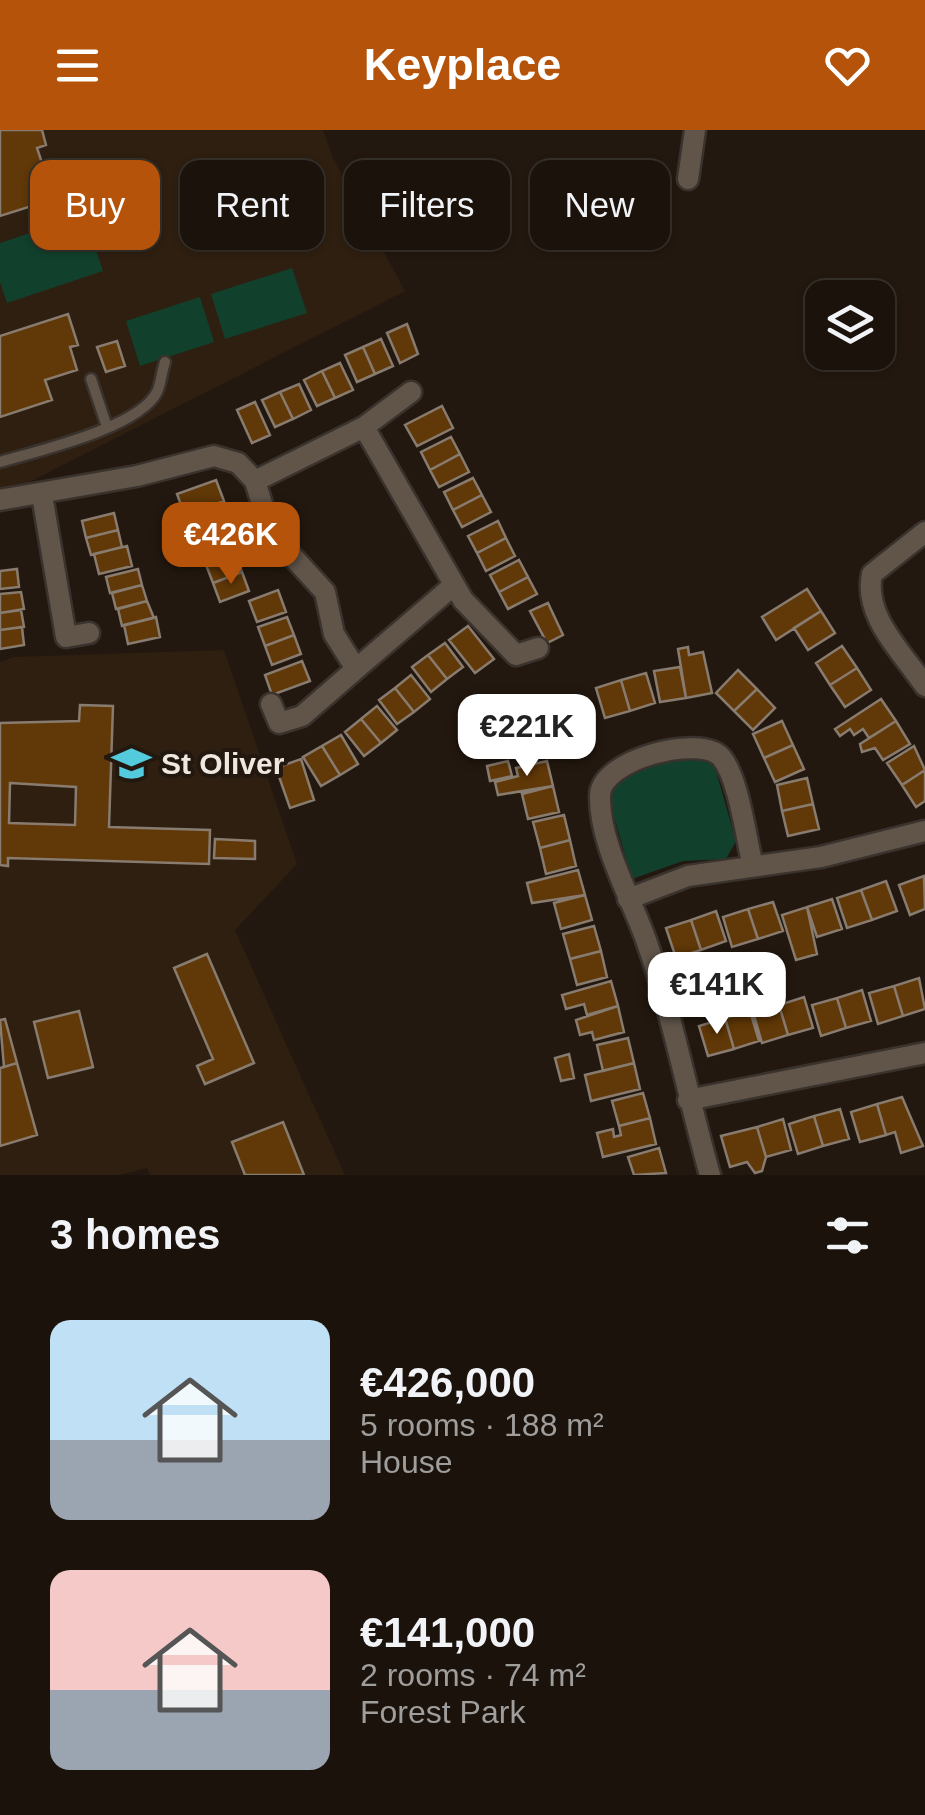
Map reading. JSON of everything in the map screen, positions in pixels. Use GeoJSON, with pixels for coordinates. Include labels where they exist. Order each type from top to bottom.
{"type":"FeatureCollection","features":[{"type":"Feature","properties":{"kind":"street"},"geometry":{"type":"LineString","coordinates":[[688,179],[695,130]]}},
{"type":"Feature","properties":{"kind":"street"},"geometry":{"type":"LineString","coordinates":[[255,481],[364,427],[411,392]]}},
{"type":"Feature","properties":{"kind":"street"},"geometry":{"type":"LineString","coordinates":[[364,427],[454,584],[516,656],[538,648]]}},
{"type":"Feature","properties":{"kind":"street"},"geometry":{"type":"LineString","coordinates":[[0,500],[42,496],[214,456],[238,464],[255,481],[272,533],[326,592],[334,634],[356,669]]}},
{"type":"Feature","properties":{"kind":"street"},"geometry":{"type":"LineString","coordinates":[[42,496],[66,637],[89,634]]}},
{"type":"Feature","properties":{"kind":"street"},"geometry":{"type":"LineString","coordinates":[[925,532],[872,574],[869,599],[874,614],[925,686]]}},
{"type":"Feature","properties":{"kind":"street"},"geometry":{"type":"LineString","coordinates":[[271,704],[278,724],[302,716],[454,584]]}},
{"type":"Feature","properties":{"kind":"street"},"geometry":{"type":"LineString","coordinates":[[710,1175],[646,940],[628,900],[599,794],[606,780],[621,766],[654,753],[708,748],[720,755],[734,786],[753,866]]}},
{"type":"Feature","properties":{"kind":"street"},"geometry":{"type":"LineString","coordinates":[[628,900],[688,876],[850,851],[925,831]]}},
{"type":"Feature","properties":{"kind":"street"},"geometry":{"type":"LineString","coordinates":[[688,1100],[925,1053]]}},
{"type":"Feature","properties":{"kind":"lane"},"geometry":{"type":"LineString","coordinates":[[0,462],[107,428],[149,403],[157,392],[164,362]]}},
{"type":"Feature","properties":{"kind":"lane"},"geometry":{"type":"LineString","coordinates":[[92,378],[107,428]]}},
{"type":"Feature","properties":{"kind":"shaded area"},"geometry":{"type":"Polygon","coordinates":[[[0,130],[323,130],[344,178],[344,250],[383,250],[405,291],[0,497],[0,130]]]}},
{"type":"Feature","properties":{"kind":"shaded area"},"geometry":{"type":"Polygon","coordinates":[[[224,650],[297,864],[235,930],[345,1175],[150,1175],[147,1168],[119,1175],[0,1175],[0,1065],[8,1063],[0,1032],[0,662],[13,657],[224,650]]]}},
{"type":"Feature","properties":{"kind":"green space"},"geometry":{"type":"Polygon","coordinates":[[[30,233],[30,250],[96,250],[103,271],[7,303],[0,282],[0,243],[30,233]]]}},
{"type":"Feature","properties":{"kind":"green space"},"geometry":{"type":"Polygon","coordinates":[[[292,268],[307,313],[225,339],[211,294],[292,268]]]}},
{"type":"Feature","properties":{"kind":"green space"},"geometry":{"type":"Polygon","coordinates":[[[200,297],[214,342],[140,366],[126,321],[200,297]]]}},
{"type":"Feature","properties":{"kind":"green space"},"geometry":{"type":"Polygon","coordinates":[[[700,754],[714,764],[736,841],[726,859],[683,861],[632,879],[608,796],[637,772],[661,762],[700,754]]]}},
{"type":"Feature","properties":{"kind":"building"},"geometry":{"type":"Polygon","coordinates":[[[0,130],[42,130],[46,145],[37,148],[41,160],[30,160],[30,207],[0,216],[0,130]]]}},
{"type":"Feature","properties":{"kind":"building"},"geometry":{"type":"Polygon","coordinates":[[[68,314],[78,345],[70,347],[77,370],[45,380],[52,400],[0,417],[0,336],[68,314]]]}},
{"type":"Feature","properties":{"kind":"building"},"geometry":{"type":"Polygon","coordinates":[[[407,324],[418,354],[400,363],[387,333],[407,324]]]}},
{"type":"Feature","properties":{"kind":"building"},"geometry":{"type":"Polygon","coordinates":[[[381,339],[393,366],[375,374],[363,347],[381,339]]]}},
{"type":"Feature","properties":{"kind":"building"},"geometry":{"type":"Polygon","coordinates":[[[117,341],[125,366],[106,372],[97,347],[117,341]]]}},
{"type":"Feature","properties":{"kind":"building"},"geometry":{"type":"Polygon","coordinates":[[[363,347],[375,374],[357,382],[345,355],[363,347]]]}},
{"type":"Feature","properties":{"kind":"building"},"geometry":{"type":"Polygon","coordinates":[[[340,363],[353,390],[335,398],[322,371],[340,363]]]}},
{"type":"Feature","properties":{"kind":"building"},"geometry":{"type":"Polygon","coordinates":[[[322,371],[335,398],[317,406],[304,380],[322,371]]]}},
{"type":"Feature","properties":{"kind":"building"},"geometry":{"type":"Polygon","coordinates":[[[299,384],[311,410],[293,419],[280,392],[299,384]]]}},
{"type":"Feature","properties":{"kind":"building"},"geometry":{"type":"Polygon","coordinates":[[[280,392],[293,419],[275,427],[262,400],[280,392]]]}},
{"type":"Feature","properties":{"kind":"building"},"geometry":{"type":"Polygon","coordinates":[[[255,402],[270,435],[252,443],[237,410],[255,402]]]}},
{"type":"Feature","properties":{"kind":"building"},"geometry":{"type":"Polygon","coordinates":[[[442,406],[453,428],[417,446],[405,425],[442,406]]]}},
{"type":"Feature","properties":{"kind":"building"},"geometry":{"type":"Polygon","coordinates":[[[451,437],[460,454],[430,470],[421,452],[451,437]]]}},
{"type":"Feature","properties":{"kind":"building"},"geometry":{"type":"Polygon","coordinates":[[[460,454],[469,472],[439,487],[430,470],[460,454]]]}},
{"type":"Feature","properties":{"kind":"building"},"geometry":{"type":"Polygon","coordinates":[[[473,478],[482,495],[453,510],[444,492],[473,478]]]}},
{"type":"Feature","properties":{"kind":"building"},"geometry":{"type":"Polygon","coordinates":[[[216,480],[224,501],[185,516],[177,494],[216,480]]]}},
{"type":"Feature","properties":{"kind":"building"},"geometry":{"type":"Polygon","coordinates":[[[482,495],[491,512],[462,527],[453,510],[482,495]]]}},
{"type":"Feature","properties":{"kind":"building"},"geometry":{"type":"Polygon","coordinates":[[[220,510],[227,529],[198,540],[191,521],[220,510]]]}},
{"type":"Feature","properties":{"kind":"building"},"geometry":{"type":"Polygon","coordinates":[[[114,513],[118,530],[86,538],[82,521],[114,513]]]}},
{"type":"Feature","properties":{"kind":"building"},"geometry":{"type":"Polygon","coordinates":[[[498,521],[506,538],[477,553],[468,536],[498,521]]]}},
{"type":"Feature","properties":{"kind":"building"},"geometry":{"type":"Polygon","coordinates":[[[227,529],[234,548],[206,559],[198,540],[227,529]]]}},
{"type":"Feature","properties":{"kind":"building"},"geometry":{"type":"Polygon","coordinates":[[[118,530],[122,547],[91,555],[86,538],[118,530]]]}},
{"type":"Feature","properties":{"kind":"building"},"geometry":{"type":"Polygon","coordinates":[[[506,538],[515,556],[486,571],[477,553],[506,538]]]}},
{"type":"Feature","properties":{"kind":"building"},"geometry":{"type":"Polygon","coordinates":[[[127,546],[132,566],[99,574],[94,554],[127,546]]]}},
{"type":"Feature","properties":{"kind":"building"},"geometry":{"type":"Polygon","coordinates":[[[235,554],[242,572],[213,583],[206,565],[235,554]]]}},
{"type":"Feature","properties":{"kind":"building"},"geometry":{"type":"Polygon","coordinates":[[[519,560],[528,577],[499,592],[490,575],[519,560]]]}},
{"type":"Feature","properties":{"kind":"building"},"geometry":{"type":"Polygon","coordinates":[[[17,569],[19,587],[0,589],[0,571],[17,569]]]}},
{"type":"Feature","properties":{"kind":"building"},"geometry":{"type":"Polygon","coordinates":[[[138,569],[142,585],[110,593],[106,577],[138,569]]]}},
{"type":"Feature","properties":{"kind":"building"},"geometry":{"type":"Polygon","coordinates":[[[242,572],[249,591],[220,602],[213,583],[242,572]]]}},
{"type":"Feature","properties":{"kind":"building"},"geometry":{"type":"Polygon","coordinates":[[[528,577],[537,594],[508,609],[499,592],[528,577]]]}},
{"type":"Feature","properties":{"kind":"building"},"geometry":{"type":"Polygon","coordinates":[[[142,585],[147,601],[116,609],[112,593],[142,585]]]}},
{"type":"Feature","properties":{"kind":"building"},"geometry":{"type":"Polygon","coordinates":[[[807,589],[821,611],[776,640],[762,617],[807,589]]]}},
{"type":"Feature","properties":{"kind":"building"},"geometry":{"type":"Polygon","coordinates":[[[278,590],[286,612],[257,622],[249,601],[278,590]]]}},
{"type":"Feature","properties":{"kind":"building"},"geometry":{"type":"Polygon","coordinates":[[[21,592],[24,609],[0,613],[0,594],[21,592]]]}},
{"type":"Feature","properties":{"kind":"building"},"geometry":{"type":"Polygon","coordinates":[[[147,601],[154,618],[122,626],[118,609],[147,601]]]}},
{"type":"Feature","properties":{"kind":"building"},"geometry":{"type":"Polygon","coordinates":[[[548,603],[563,635],[547,643],[530,611],[548,603]]]}},
{"type":"Feature","properties":{"kind":"building"},"geometry":{"type":"Polygon","coordinates":[[[21,610],[24,627],[0,630],[0,613],[21,610]]]}},
{"type":"Feature","properties":{"kind":"building"},"geometry":{"type":"Polygon","coordinates":[[[821,611],[835,633],[808,650],[794,628],[821,611]]]}},
{"type":"Feature","properties":{"kind":"building"},"geometry":{"type":"Polygon","coordinates":[[[156,617],[160,637],[128,644],[124,625],[156,617]]]}},
{"type":"Feature","properties":{"kind":"building"},"geometry":{"type":"Polygon","coordinates":[[[287,617],[294,635],[265,646],[258,627],[287,617]]]}},
{"type":"Feature","properties":{"kind":"building"},"geometry":{"type":"Polygon","coordinates":[[[468,626],[494,659],[475,673],[449,640],[468,626]]]}},
{"type":"Feature","properties":{"kind":"building"},"geometry":{"type":"Polygon","coordinates":[[[22,627],[24,645],[0,649],[0,630],[22,627]]]}},
{"type":"Feature","properties":{"kind":"building"},"geometry":{"type":"Polygon","coordinates":[[[294,635],[301,654],[272,665],[265,646],[294,635]]]}},
{"type":"Feature","properties":{"kind":"building"},"geometry":{"type":"Polygon","coordinates":[[[445,643],[463,667],[447,679],[428,655],[445,643]]]}},
{"type":"Feature","properties":{"kind":"building"},"geometry":{"type":"Polygon","coordinates":[[[842,646],[857,668],[830,685],[816,663],[842,646]]]}},
{"type":"Feature","properties":{"kind":"building"},"geometry":{"type":"Polygon","coordinates":[[[688,647],[689,655],[703,652],[712,693],[686,698],[678,649],[688,647]]]}},
{"type":"Feature","properties":{"kind":"building"},"geometry":{"type":"Polygon","coordinates":[[[428,655],[447,679],[431,692],[412,667],[428,655]]]}},
{"type":"Feature","properties":{"kind":"building"},"geometry":{"type":"Polygon","coordinates":[[[302,661],[310,681],[272,695],[265,675],[302,661]]]}},
{"type":"Feature","properties":{"kind":"building"},"geometry":{"type":"Polygon","coordinates":[[[680,667],[686,698],[660,702],[654,671],[680,667]]]}},
{"type":"Feature","properties":{"kind":"building"},"geometry":{"type":"Polygon","coordinates":[[[857,668],[871,690],[845,707],[830,685],[857,668]]]}},
{"type":"Feature","properties":{"kind":"building"},"geometry":{"type":"Polygon","coordinates":[[[738,670],[757,689],[734,711],[716,693],[738,670]]]}},
{"type":"Feature","properties":{"kind":"building"},"geometry":{"type":"Polygon","coordinates":[[[646,673],[655,703],[630,711],[621,680],[646,673]]]}},
{"type":"Feature","properties":{"kind":"building"},"geometry":{"type":"Polygon","coordinates":[[[411,675],[430,699],[414,712],[395,688],[411,675]]]}},
{"type":"Feature","properties":{"kind":"building"},"geometry":{"type":"Polygon","coordinates":[[[621,680],[630,711],[605,718],[596,688],[621,680]]]}},
{"type":"Feature","properties":{"kind":"building"},"geometry":{"type":"Polygon","coordinates":[[[395,688],[414,712],[397,724],[379,700],[395,688]]]}},
{"type":"Feature","properties":{"kind":"building"},"geometry":{"type":"Polygon","coordinates":[[[757,689],[775,708],[753,730],[734,711],[757,689]]]}},
{"type":"Feature","properties":{"kind":"building"},"geometry":{"type":"Polygon","coordinates":[[[881,699],[896,721],[869,738],[863,729],[854,735],[850,729],[840,736],[835,729],[881,699]]]}},
{"type":"Feature","properties":{"kind":"building"},"geometry":{"type":"Polygon","coordinates":[[[80,705],[113,706],[109,827],[210,830],[209,864],[8,858],[8,866],[0,865],[0,723],[79,721],[80,705]],[[10,783],[9,823],[75,825],[76,787],[10,783]]]}},
{"type":"Feature","properties":{"kind":"building"},"geometry":{"type":"Polygon","coordinates":[[[377,706],[397,730],[381,743],[361,719],[377,706]]]}},
{"type":"Feature","properties":{"kind":"building"},"geometry":{"type":"Polygon","coordinates":[[[361,719],[381,743],[364,756],[345,732],[361,719]]]}},
{"type":"Feature","properties":{"kind":"building"},"geometry":{"type":"Polygon","coordinates":[[[782,721],[793,745],[764,758],[753,734],[782,721]]]}},
{"type":"Feature","properties":{"kind":"building"},"geometry":{"type":"Polygon","coordinates":[[[896,721],[910,744],[883,760],[875,748],[862,752],[860,744],[896,721]]]}},
{"type":"Feature","properties":{"kind":"building"},"geometry":{"type":"Polygon","coordinates":[[[341,735],[358,764],[340,775],[322,746],[341,735]]]}},
{"type":"Feature","properties":{"kind":"building"},"geometry":{"type":"Polygon","coordinates":[[[793,745],[804,769],[775,782],[764,758],[793,745]]]}},
{"type":"Feature","properties":{"kind":"building"},"geometry":{"type":"Polygon","coordinates":[[[322,746],[340,775],[321,786],[303,757],[322,746]]]}},
{"type":"Feature","properties":{"kind":"building"},"geometry":{"type":"Polygon","coordinates":[[[914,746],[925,770],[902,785],[887,763],[914,746]]]}},
{"type":"Feature","properties":{"kind":"building"},"geometry":{"type":"Polygon","coordinates":[[[301,759],[314,800],[290,808],[276,768],[301,759]]]}},
{"type":"Feature","properties":{"kind":"building"},"geometry":{"type":"Polygon","coordinates":[[[508,761],[512,776],[490,781],[487,766],[508,761]]]}},
{"type":"Feature","properties":{"kind":"building"},"geometry":{"type":"Polygon","coordinates":[[[547,761],[553,786],[498,795],[495,782],[518,776],[516,768],[547,761]]]}},
{"type":"Feature","properties":{"kind":"building"},"geometry":{"type":"Polygon","coordinates":[[[925,770],[925,801],[916,807],[902,785],[925,770]]]}},
{"type":"Feature","properties":{"kind":"building"},"geometry":{"type":"Polygon","coordinates":[[[807,778],[813,804],[782,811],[777,785],[807,778]]]}},
{"type":"Feature","properties":{"kind":"building"},"geometry":{"type":"Polygon","coordinates":[[[553,786],[559,812],[528,819],[522,794],[553,786]]]}},
{"type":"Feature","properties":{"kind":"building"},"geometry":{"type":"Polygon","coordinates":[[[813,804],[819,829],[788,836],[782,811],[813,804]]]}},
{"type":"Feature","properties":{"kind":"building"},"geometry":{"type":"Polygon","coordinates":[[[564,815],[570,840],[540,848],[533,822],[564,815]]]}},
{"type":"Feature","properties":{"kind":"building"},"geometry":{"type":"Polygon","coordinates":[[[215,839],[255,841],[255,859],[214,858],[215,839]]]}},
{"type":"Feature","properties":{"kind":"building"},"geometry":{"type":"Polygon","coordinates":[[[570,840],[576,866],[546,874],[540,848],[570,840]]]}},
{"type":"Feature","properties":{"kind":"building"},"geometry":{"type":"Polygon","coordinates":[[[578,870],[585,895],[532,903],[527,883],[578,870]]]}},
{"type":"Feature","properties":{"kind":"building"},"geometry":{"type":"Polygon","coordinates":[[[924,876],[925,909],[910,915],[899,885],[924,876]]]}},
{"type":"Feature","properties":{"kind":"building"},"geometry":{"type":"Polygon","coordinates":[[[886,881],[897,911],[872,920],[861,890],[886,881]]]}},
{"type":"Feature","properties":{"kind":"building"},"geometry":{"type":"Polygon","coordinates":[[[861,890],[872,920],[847,928],[837,898],[861,890]]]}},
{"type":"Feature","properties":{"kind":"building"},"geometry":{"type":"Polygon","coordinates":[[[585,895],[592,920],[561,929],[554,903],[585,895]]]}},
{"type":"Feature","properties":{"kind":"building"},"geometry":{"type":"Polygon","coordinates":[[[832,899],[842,929],[817,937],[807,907],[832,899]]]}},
{"type":"Feature","properties":{"kind":"building"},"geometry":{"type":"Polygon","coordinates":[[[773,902],[783,931],[758,939],[748,909],[773,902]]]}},
{"type":"Feature","properties":{"kind":"building"},"geometry":{"type":"Polygon","coordinates":[[[807,907],[817,954],[796,960],[782,915],[807,907]]]}},
{"type":"Feature","properties":{"kind":"building"},"geometry":{"type":"Polygon","coordinates":[[[748,909],[758,939],[732,947],[723,917],[748,909]]]}},
{"type":"Feature","properties":{"kind":"building"},"geometry":{"type":"Polygon","coordinates":[[[716,911],[726,941],[701,950],[691,920],[716,911]]]}},
{"type":"Feature","properties":{"kind":"building"},"geometry":{"type":"Polygon","coordinates":[[[691,920],[701,950],[676,958],[666,928],[691,920]]]}},
{"type":"Feature","properties":{"kind":"building"},"geometry":{"type":"Polygon","coordinates":[[[594,926],[601,951],[570,959],[563,934],[594,926]]]}},
{"type":"Feature","properties":{"kind":"building"},"geometry":{"type":"Polygon","coordinates":[[[601,951],[607,977],[577,985],[570,959],[601,951]]]}},
{"type":"Feature","properties":{"kind":"building"},"geometry":{"type":"Polygon","coordinates":[[[207,954],[254,1063],[205,1084],[197,1066],[213,1059],[174,968],[207,954]]]}},
{"type":"Feature","properties":{"kind":"building"},"geometry":{"type":"Polygon","coordinates":[[[919,978],[925,1009],[903,1016],[894,986],[919,978]]]}},
{"type":"Feature","properties":{"kind":"building"},"geometry":{"type":"Polygon","coordinates":[[[611,981],[618,1006],[587,1015],[584,1004],[566,1009],[562,995],[611,981]]]}},
{"type":"Feature","properties":{"kind":"building"},"geometry":{"type":"Polygon","coordinates":[[[894,986],[903,1016],[878,1024],[869,993],[894,986]]]}},
{"type":"Feature","properties":{"kind":"building"},"geometry":{"type":"Polygon","coordinates":[[[862,990],[871,1021],[846,1028],[837,998],[862,990]]]}},
{"type":"Feature","properties":{"kind":"building"},"geometry":{"type":"Polygon","coordinates":[[[804,997],[813,1028],[788,1035],[779,1005],[804,997]]]}},
{"type":"Feature","properties":{"kind":"building"},"geometry":{"type":"Polygon","coordinates":[[[837,998],[846,1028],[821,1036],[812,1005],[837,998]]]}},
{"type":"Feature","properties":{"kind":"building"},"geometry":{"type":"Polygon","coordinates":[[[779,1005],[788,1035],[762,1043],[753,1012],[779,1005]]]}},
{"type":"Feature","properties":{"kind":"building"},"geometry":{"type":"Polygon","coordinates":[[[618,1006],[624,1032],[594,1040],[592,1032],[580,1035],[576,1020],[618,1006]]]}},
{"type":"Feature","properties":{"kind":"building"},"geometry":{"type":"Polygon","coordinates":[[[79,1011],[93,1067],[48,1078],[34,1022],[79,1011]]]}},
{"type":"Feature","properties":{"kind":"building"},"geometry":{"type":"Polygon","coordinates":[[[750,1011],[759,1041],[734,1049],[725,1018],[750,1011]]]}},
{"type":"Feature","properties":{"kind":"building"},"geometry":{"type":"Polygon","coordinates":[[[725,1018],[734,1049],[708,1056],[699,1026],[725,1018]]]}},
{"type":"Feature","properties":{"kind":"building"},"geometry":{"type":"Polygon","coordinates":[[[5,1019],[17,1063],[4,1067],[0,1020],[5,1019]]]}},
{"type":"Feature","properties":{"kind":"building"},"geometry":{"type":"Polygon","coordinates":[[[628,1038],[634,1063],[603,1071],[597,1045],[628,1038]]]}},
{"type":"Feature","properties":{"kind":"building"},"geometry":{"type":"Polygon","coordinates":[[[569,1054],[574,1078],[561,1081],[555,1058],[569,1054]]]}},
{"type":"Feature","properties":{"kind":"building"},"geometry":{"type":"Polygon","coordinates":[[[17,1063],[37,1135],[0,1146],[0,1068],[17,1063]]]}},
{"type":"Feature","properties":{"kind":"building"},"geometry":{"type":"Polygon","coordinates":[[[634,1063],[640,1089],[591,1101],[585,1075],[634,1063]]]}},
{"type":"Feature","properties":{"kind":"building"},"geometry":{"type":"Polygon","coordinates":[[[643,1093],[650,1118],[619,1126],[612,1101],[643,1093]]]}},
{"type":"Feature","properties":{"kind":"building"},"geometry":{"type":"Polygon","coordinates":[[[902,1097],[923,1146],[901,1153],[895,1132],[886,1135],[877,1104],[902,1097]]]}},
{"type":"Feature","properties":{"kind":"building"},"geometry":{"type":"Polygon","coordinates":[[[877,1104],[886,1135],[860,1142],[851,1112],[877,1104]]]}},
{"type":"Feature","properties":{"kind":"building"},"geometry":{"type":"Polygon","coordinates":[[[840,1109],[849,1139],[823,1146],[814,1116],[840,1109]]]}},
{"type":"Feature","properties":{"kind":"building"},"geometry":{"type":"Polygon","coordinates":[[[814,1116],[823,1146],[798,1154],[789,1124],[814,1116]]]}},
{"type":"Feature","properties":{"kind":"building"},"geometry":{"type":"Polygon","coordinates":[[[650,1118],[656,1144],[603,1157],[597,1133],[613,1129],[614,1137],[621,1135],[619,1126],[650,1118]]]}},
{"type":"Feature","properties":{"kind":"building"},"geometry":{"type":"Polygon","coordinates":[[[783,1119],[791,1150],[766,1157],[757,1127],[783,1119]]]}},
{"type":"Feature","properties":{"kind":"building"},"geometry":{"type":"Polygon","coordinates":[[[283,1122],[304,1175],[245,1175],[232,1142],[283,1122]]]}},
{"type":"Feature","properties":{"kind":"building"},"geometry":{"type":"Polygon","coordinates":[[[757,1127],[766,1157],[762,1171],[755,1173],[747,1162],[730,1167],[721,1136],[757,1127]]]}},
{"type":"Feature","properties":{"kind":"building"},"geometry":{"type":"Polygon","coordinates":[[[659,1148],[666,1173],[634,1175],[628,1157],[659,1148]]]}},
{"type":"Feature","properties":{"kind":"place","name":"St Oliver"},"geometry":{"type":"Point","coordinates":[131,763]}}]}
